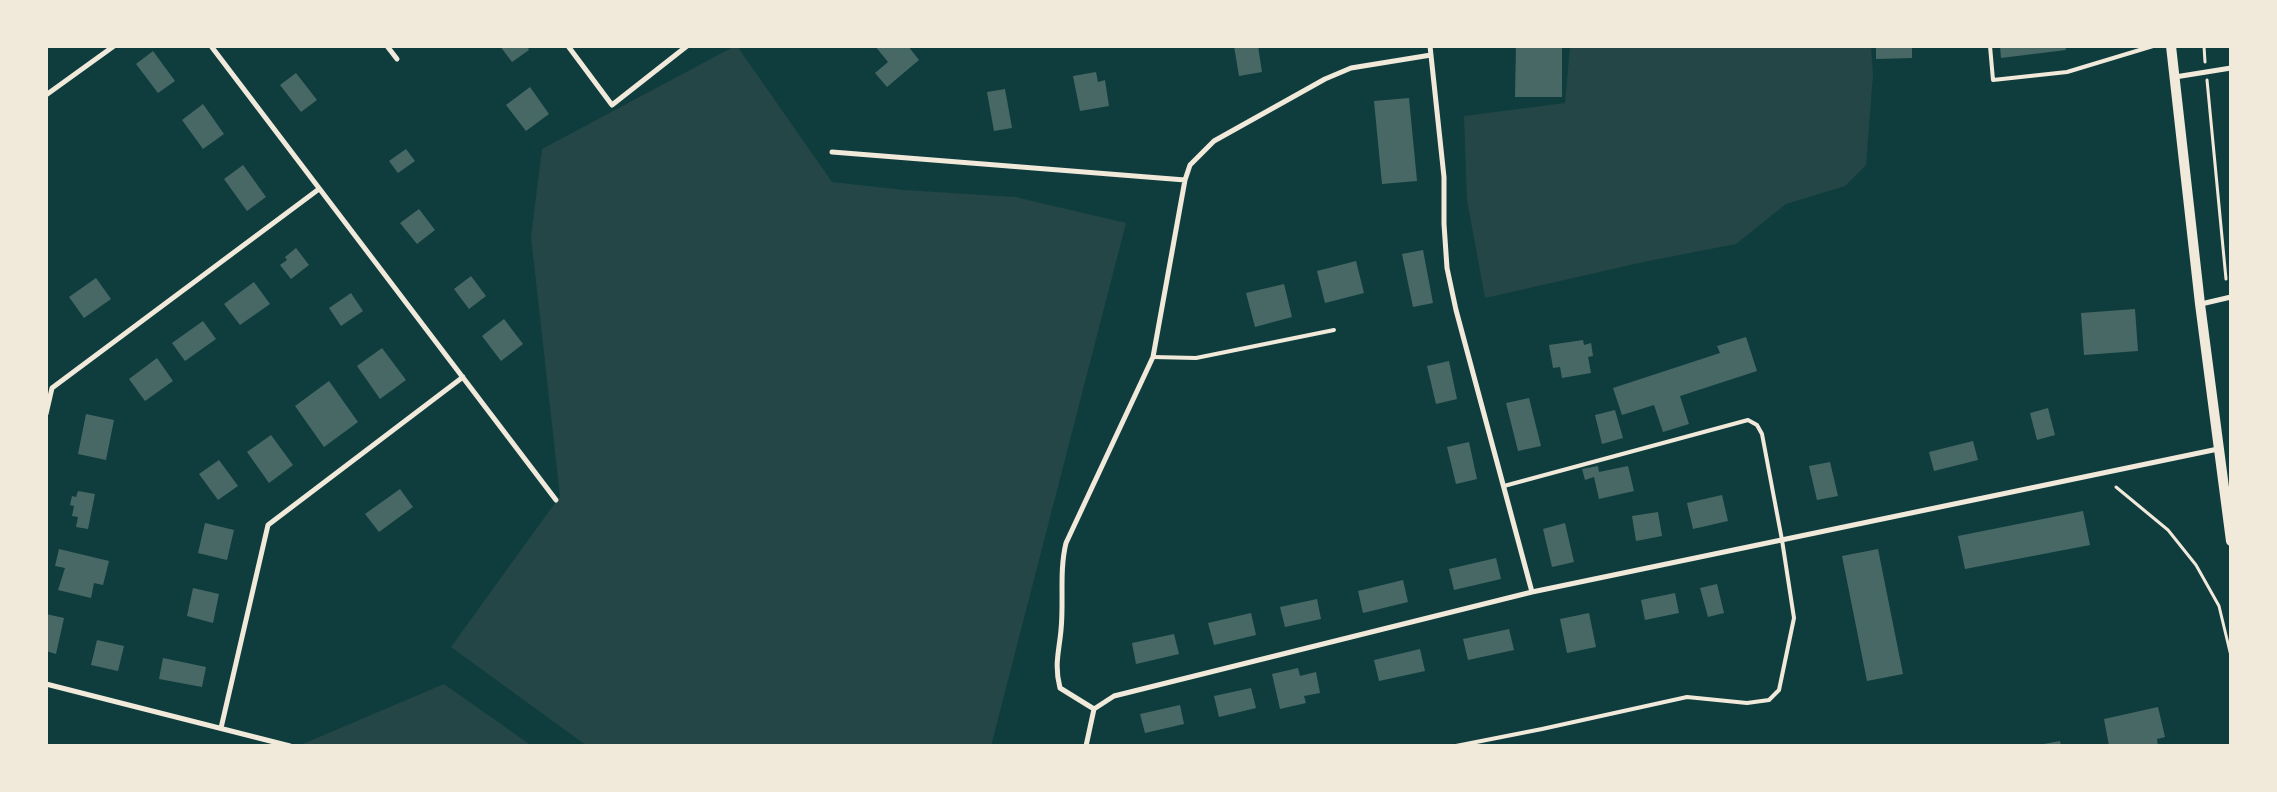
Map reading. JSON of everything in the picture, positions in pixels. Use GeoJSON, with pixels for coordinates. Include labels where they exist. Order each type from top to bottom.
{"type":"FeatureCollection","features":[{"type":"Feature","properties":{"kind":"main road"},"geometry":{"type":"LineString","coordinates":[[2171,46],[2200,304],[2231,540]]}},
{"type":"Feature","properties":{"kind":"street"},"geometry":{"type":"LineString","coordinates":[[46,95],[114,46]]}},
{"type":"Feature","properties":{"kind":"street"},"geometry":{"type":"LineString","coordinates":[[211,46],[556,500]]}},
{"type":"Feature","properties":{"kind":"street"},"geometry":{"type":"LineString","coordinates":[[387,46],[397,59]]}},
{"type":"Feature","properties":{"kind":"street"},"geometry":{"type":"LineString","coordinates":[[568,46],[612,105],[687,46]]}},
{"type":"Feature","properties":{"kind":"street"},"geometry":{"type":"LineString","coordinates":[[1430,46],[1444,177],[1446,268],[1532,592]]}},
{"type":"Feature","properties":{"kind":"street"},"geometry":{"type":"LineString","coordinates":[[1094,709],[1060,688],[1055,672],[1061,629],[1062,559],[1066,543],[1153,356],[1185,180],[1190,165],[1214,141],[1325,79],[1351,68],[1431,55]]}},
{"type":"Feature","properties":{"kind":"street"},"geometry":{"type":"LineString","coordinates":[[2175,77],[2231,68]]}},
{"type":"Feature","properties":{"kind":"street"},"geometry":{"type":"LineString","coordinates":[[832,152],[1185,180]]}},
{"type":"Feature","properties":{"kind":"street"},"geometry":{"type":"LineString","coordinates":[[46,414],[52,388],[319,188]]}},
{"type":"Feature","properties":{"kind":"street"},"geometry":{"type":"LineString","coordinates":[[2200,304],[2231,297]]}},
{"type":"Feature","properties":{"kind":"street"},"geometry":{"type":"LineString","coordinates":[[221,728],[268,525],[462,377]]}},
{"type":"Feature","properties":{"kind":"street"},"geometry":{"type":"LineString","coordinates":[[1086,746],[1094,709],[1114,696],[1532,592],[2218,449]]}},
{"type":"Feature","properties":{"kind":"street"},"geometry":{"type":"LineString","coordinates":[[46,684],[290,746]]}},
{"type":"Feature","properties":{"kind":"lane"},"geometry":{"type":"LineString","coordinates":[[1990,46],[1993,80],[2067,72],[2152,46]]}},
{"type":"Feature","properties":{"kind":"lane"},"geometry":{"type":"LineString","coordinates":[[1153,356],[1196,358],[1334,330]]}},
{"type":"Feature","properties":{"kind":"lane"},"geometry":{"type":"LineString","coordinates":[[1456,746],[1687,697],[1747,703],[1769,700],[1779,690],[1794,618],[1782,540],[1762,434],[1757,425],[1748,420],[1504,486]]}},
{"type":"Feature","properties":{"kind":"path"},"geometry":{"type":"LineString","coordinates":[[2204,46],[2226,279]]}},
{"type":"Feature","properties":{"kind":"path"},"geometry":{"type":"LineString","coordinates":[[2116,487],[2168,530],[2196,565],[2219,606],[2231,656]]}},
{"type":"Feature","properties":{"kind":"shaded area"},"geometry":{"type":"Polygon","coordinates":[[[737,46],[832,182],[904,190],[1015,197],[1126,223],[991,746],[587,746],[451,647],[560,496],[531,237],[542,149],[737,46]]]}},
{"type":"Feature","properties":{"kind":"shaded area"},"geometry":{"type":"Polygon","coordinates":[[[1570,46],[1871,46],[1873,75],[1866,165],[1845,186],[1786,204],[1736,244],[1648,261],[1485,298],[1467,200],[1464,116],[1565,103],[1570,46]]]}},
{"type":"Feature","properties":{"kind":"shaded area"},"geometry":{"type":"Polygon","coordinates":[[[444,684],[532,746],[298,746],[444,684]]]}},
{"type":"Feature","properties":{"kind":"building"},"geometry":{"type":"Polygon","coordinates":[[[500,46],[527,46],[529,50],[512,62],[500,46]]]}},
{"type":"Feature","properties":{"kind":"building"},"geometry":{"type":"Polygon","coordinates":[[[875,46],[908,46],[919,60],[887,87],[875,73],[888,62],[875,46]]]}},
{"type":"Feature","properties":{"kind":"building"},"geometry":{"type":"Polygon","coordinates":[[[1234,46],[1258,46],[1262,72],[1239,76],[1234,46]]]}},
{"type":"Feature","properties":{"kind":"building"},"geometry":{"type":"Polygon","coordinates":[[[1516,46],[1562,46],[1562,97],[1515,97],[1516,46]]]}},
{"type":"Feature","properties":{"kind":"building"},"geometry":{"type":"Polygon","coordinates":[[[1876,46],[1912,46],[1912,58],[1876,59],[1876,46]]]}},
{"type":"Feature","properties":{"kind":"building"},"geometry":{"type":"Polygon","coordinates":[[[2000,46],[2065,46],[2066,50],[2001,58],[2000,46]]]}},
{"type":"Feature","properties":{"kind":"building"},"geometry":{"type":"Polygon","coordinates":[[[153,51],[175,81],[158,93],[136,64],[153,51]]]}},
{"type":"Feature","properties":{"kind":"building"},"geometry":{"type":"Polygon","coordinates":[[[1096,72],[1098,82],[1105,80],[1109,106],[1080,111],[1073,76],[1096,72]]]}},
{"type":"Feature","properties":{"kind":"building"},"geometry":{"type":"Polygon","coordinates":[[[296,73],[317,100],[301,112],[280,85],[296,73]]]}},
{"type":"Feature","properties":{"kind":"building"},"geometry":{"type":"Polygon","coordinates":[[[530,87],[549,114],[526,131],[506,105],[530,87]]]}},
{"type":"Feature","properties":{"kind":"building"},"geometry":{"type":"Polygon","coordinates":[[[1005,89],[1012,128],[994,131],[987,92],[1005,89]]]}},
{"type":"Feature","properties":{"kind":"building"},"geometry":{"type":"Polygon","coordinates":[[[1409,98],[1417,181],[1382,184],[1374,101],[1409,98]]]}},
{"type":"Feature","properties":{"kind":"building"},"geometry":{"type":"Polygon","coordinates":[[[203,104],[224,134],[203,149],[182,120],[203,104]]]}},
{"type":"Feature","properties":{"kind":"building"},"geometry":{"type":"Polygon","coordinates":[[[406,149],[415,161],[398,173],[389,161],[406,149]]]}},
{"type":"Feature","properties":{"kind":"building"},"geometry":{"type":"Polygon","coordinates":[[[243,165],[266,197],[247,211],[224,179],[243,165]]]}},
{"type":"Feature","properties":{"kind":"building"},"geometry":{"type":"Polygon","coordinates":[[[419,209],[435,230],[417,244],[400,223],[419,209]]]}},
{"type":"Feature","properties":{"kind":"building"},"geometry":{"type":"Polygon","coordinates":[[[296,248],[309,265],[291,279],[280,265],[287,260],[285,257],[296,248]]]}},
{"type":"Feature","properties":{"kind":"building"},"geometry":{"type":"Polygon","coordinates":[[[1423,250],[1433,303],[1413,307],[1402,254],[1423,250]]]}},
{"type":"Feature","properties":{"kind":"building"},"geometry":{"type":"Polygon","coordinates":[[[1356,261],[1364,293],[1325,303],[1317,271],[1356,261]]]}},
{"type":"Feature","properties":{"kind":"building"},"geometry":{"type":"Polygon","coordinates":[[[471,276],[486,296],[469,309],[454,289],[471,276]]]}},
{"type":"Feature","properties":{"kind":"building"},"geometry":{"type":"Polygon","coordinates":[[[96,278],[111,299],[84,318],[69,297],[96,278]]]}},
{"type":"Feature","properties":{"kind":"building"},"geometry":{"type":"Polygon","coordinates":[[[254,282],[270,304],[240,325],[224,304],[254,282]]]}},
{"type":"Feature","properties":{"kind":"building"},"geometry":{"type":"Polygon","coordinates":[[[1284,284],[1292,317],[1255,327],[1246,293],[1284,284]]]}},
{"type":"Feature","properties":{"kind":"building"},"geometry":{"type":"Polygon","coordinates":[[[351,293],[363,311],[341,326],[329,308],[351,293]]]}},
{"type":"Feature","properties":{"kind":"building"},"geometry":{"type":"Polygon","coordinates":[[[2135,309],[2138,351],[2084,355],[2081,313],[2135,309]]]}},
{"type":"Feature","properties":{"kind":"building"},"geometry":{"type":"Polygon","coordinates":[[[504,319],[523,344],[501,361],[482,336],[504,319]]]}},
{"type":"Feature","properties":{"kind":"building"},"geometry":{"type":"Polygon","coordinates":[[[203,321],[216,339],[185,361],[172,343],[203,321]]]}},
{"type":"Feature","properties":{"kind":"building"},"geometry":{"type":"Polygon","coordinates":[[[1746,337],[1757,371],[1680,396],[1689,424],[1663,432],[1654,405],[1622,415],[1613,388],[1720,353],[1717,346],[1746,337]]]}},
{"type":"Feature","properties":{"kind":"building"},"geometry":{"type":"Polygon","coordinates":[[[1583,340],[1584,345],[1591,343],[1593,356],[1588,357],[1591,373],[1562,378],[1560,367],[1553,368],[1549,345],[1583,340]]]}},
{"type":"Feature","properties":{"kind":"building"},"geometry":{"type":"Polygon","coordinates":[[[382,348],[406,380],[380,399],[357,366],[382,348]]]}},
{"type":"Feature","properties":{"kind":"building"},"geometry":{"type":"Polygon","coordinates":[[[157,358],[173,381],[145,401],[129,379],[157,358]]]}},
{"type":"Feature","properties":{"kind":"building"},"geometry":{"type":"Polygon","coordinates":[[[1449,361],[1457,399],[1436,404],[1427,366],[1449,361]]]}},
{"type":"Feature","properties":{"kind":"building"},"geometry":{"type":"Polygon","coordinates":[[[329,381],[358,422],[324,447],[295,406],[329,381]]]}},
{"type":"Feature","properties":{"kind":"building"},"geometry":{"type":"Polygon","coordinates":[[[1529,398],[1541,446],[1518,451],[1506,403],[1529,398]]]}},
{"type":"Feature","properties":{"kind":"building"},"geometry":{"type":"Polygon","coordinates":[[[2048,408],[2055,435],[2037,440],[2030,413],[2048,408]]]}},
{"type":"Feature","properties":{"kind":"building"},"geometry":{"type":"Polygon","coordinates":[[[1615,410],[1623,438],[1602,444],[1595,415],[1615,410]]]}},
{"type":"Feature","properties":{"kind":"building"},"geometry":{"type":"Polygon","coordinates":[[[86,414],[114,420],[106,460],[78,454],[86,414]]]}},
{"type":"Feature","properties":{"kind":"building"},"geometry":{"type":"Polygon","coordinates":[[[271,435],[293,465],[269,483],[247,452],[271,435]]]}},
{"type":"Feature","properties":{"kind":"building"},"geometry":{"type":"Polygon","coordinates":[[[1973,441],[1978,460],[1934,471],[1929,452],[1973,441]]]}},
{"type":"Feature","properties":{"kind":"building"},"geometry":{"type":"Polygon","coordinates":[[[1469,442],[1477,479],[1456,484],[1447,447],[1469,442]]]}},
{"type":"Feature","properties":{"kind":"building"},"geometry":{"type":"Polygon","coordinates":[[[219,460],[238,486],[218,500],[199,474],[219,460]]]}},
{"type":"Feature","properties":{"kind":"building"},"geometry":{"type":"Polygon","coordinates":[[[1830,462],[1838,496],[1817,500],[1809,466],[1830,462]]]}},
{"type":"Feature","properties":{"kind":"building"},"geometry":{"type":"Polygon","coordinates":[[[1598,466],[1599,472],[1628,466],[1634,491],[1599,499],[1594,477],[1585,480],[1582,469],[1598,466]]]}},
{"type":"Feature","properties":{"kind":"building"},"geometry":{"type":"Polygon","coordinates":[[[400,489],[413,507],[379,532],[365,514],[400,489]]]}},
{"type":"Feature","properties":{"kind":"building"},"geometry":{"type":"Polygon","coordinates":[[[78,491],[95,494],[88,529],[76,527],[78,517],[72,516],[74,506],[70,505],[72,496],[76,497],[78,491]]]}},
{"type":"Feature","properties":{"kind":"building"},"geometry":{"type":"Polygon","coordinates":[[[1722,495],[1728,521],[1693,529],[1687,503],[1722,495]]]}},
{"type":"Feature","properties":{"kind":"building"},"geometry":{"type":"Polygon","coordinates":[[[2083,511],[2090,545],[1965,569],[1958,536],[2083,511]]]}},
{"type":"Feature","properties":{"kind":"building"},"geometry":{"type":"Polygon","coordinates":[[[1658,512],[1662,536],[1636,541],[1632,516],[1658,512]]]}},
{"type":"Feature","properties":{"kind":"building"},"geometry":{"type":"Polygon","coordinates":[[[205,523],[234,530],[227,560],[198,553],[205,523]]]}},
{"type":"Feature","properties":{"kind":"building"},"geometry":{"type":"Polygon","coordinates":[[[1565,523],[1574,562],[1552,567],[1543,529],[1565,523]]]}},
{"type":"Feature","properties":{"kind":"building"},"geometry":{"type":"Polygon","coordinates":[[[59,549],[109,561],[103,585],[94,583],[91,598],[58,590],[65,568],[55,566],[59,549]]]}},
{"type":"Feature","properties":{"kind":"building"},"geometry":{"type":"Polygon","coordinates":[[[1878,549],[1903,674],[1867,681],[1842,556],[1878,549]]]}},
{"type":"Feature","properties":{"kind":"building"},"geometry":{"type":"Polygon","coordinates":[[[1496,558],[1501,579],[1454,590],[1449,569],[1496,558]]]}},
{"type":"Feature","properties":{"kind":"building"},"geometry":{"type":"Polygon","coordinates":[[[1403,580],[1408,602],[1363,613],[1358,591],[1403,580]]]}},
{"type":"Feature","properties":{"kind":"building"},"geometry":{"type":"Polygon","coordinates":[[[1717,584],[1724,613],[1708,617],[1700,588],[1717,584]]]}},
{"type":"Feature","properties":{"kind":"building"},"geometry":{"type":"Polygon","coordinates":[[[193,588],[219,594],[213,623],[187,616],[193,588]]]}},
{"type":"Feature","properties":{"kind":"building"},"geometry":{"type":"Polygon","coordinates":[[[1675,593],[1679,613],[1645,620],[1641,600],[1675,593]]]}},
{"type":"Feature","properties":{"kind":"building"},"geometry":{"type":"Polygon","coordinates":[[[1317,599],[1321,619],[1285,627],[1280,607],[1317,599]]]}},
{"type":"Feature","properties":{"kind":"building"},"geometry":{"type":"Polygon","coordinates":[[[1251,613],[1256,635],[1214,645],[1208,623],[1251,613]]]}},
{"type":"Feature","properties":{"kind":"building"},"geometry":{"type":"Polygon","coordinates":[[[1589,613],[1596,647],[1567,653],[1560,619],[1589,613]]]}},
{"type":"Feature","properties":{"kind":"building"},"geometry":{"type":"Polygon","coordinates":[[[46,614],[64,618],[56,654],[46,651],[46,614]]]}},
{"type":"Feature","properties":{"kind":"building"},"geometry":{"type":"Polygon","coordinates":[[[1509,629],[1514,650],[1468,660],[1463,639],[1509,629]]]}},
{"type":"Feature","properties":{"kind":"building"},"geometry":{"type":"Polygon","coordinates":[[[1174,634],[1179,654],[1136,664],[1132,643],[1174,634]]]}},
{"type":"Feature","properties":{"kind":"building"},"geometry":{"type":"Polygon","coordinates":[[[97,640],[124,646],[118,671],[91,665],[97,640]]]}},
{"type":"Feature","properties":{"kind":"building"},"geometry":{"type":"Polygon","coordinates":[[[1420,649],[1425,671],[1379,681],[1374,660],[1420,649]]]}},
{"type":"Feature","properties":{"kind":"building"},"geometry":{"type":"Polygon","coordinates":[[[163,658],[206,667],[202,687],[159,679],[163,658]]]}},
{"type":"Feature","properties":{"kind":"building"},"geometry":{"type":"Polygon","coordinates":[[[1298,668],[1300,676],[1316,672],[1320,693],[1304,696],[1306,703],[1280,709],[1272,674],[1298,668]]]}},
{"type":"Feature","properties":{"kind":"building"},"geometry":{"type":"Polygon","coordinates":[[[1251,688],[1256,708],[1219,717],[1214,696],[1251,688]]]}},
{"type":"Feature","properties":{"kind":"building"},"geometry":{"type":"Polygon","coordinates":[[[1180,705],[1184,724],[1145,733],[1140,714],[1180,705]]]}},
{"type":"Feature","properties":{"kind":"building"},"geometry":{"type":"Polygon","coordinates":[[[2158,707],[2165,737],[2157,739],[2158,746],[2109,746],[2104,719],[2158,707]]]}},
{"type":"Feature","properties":{"kind":"building"},"geometry":{"type":"Polygon","coordinates":[[[2060,741],[2061,746],[2038,745],[2060,741]]]}}]}
